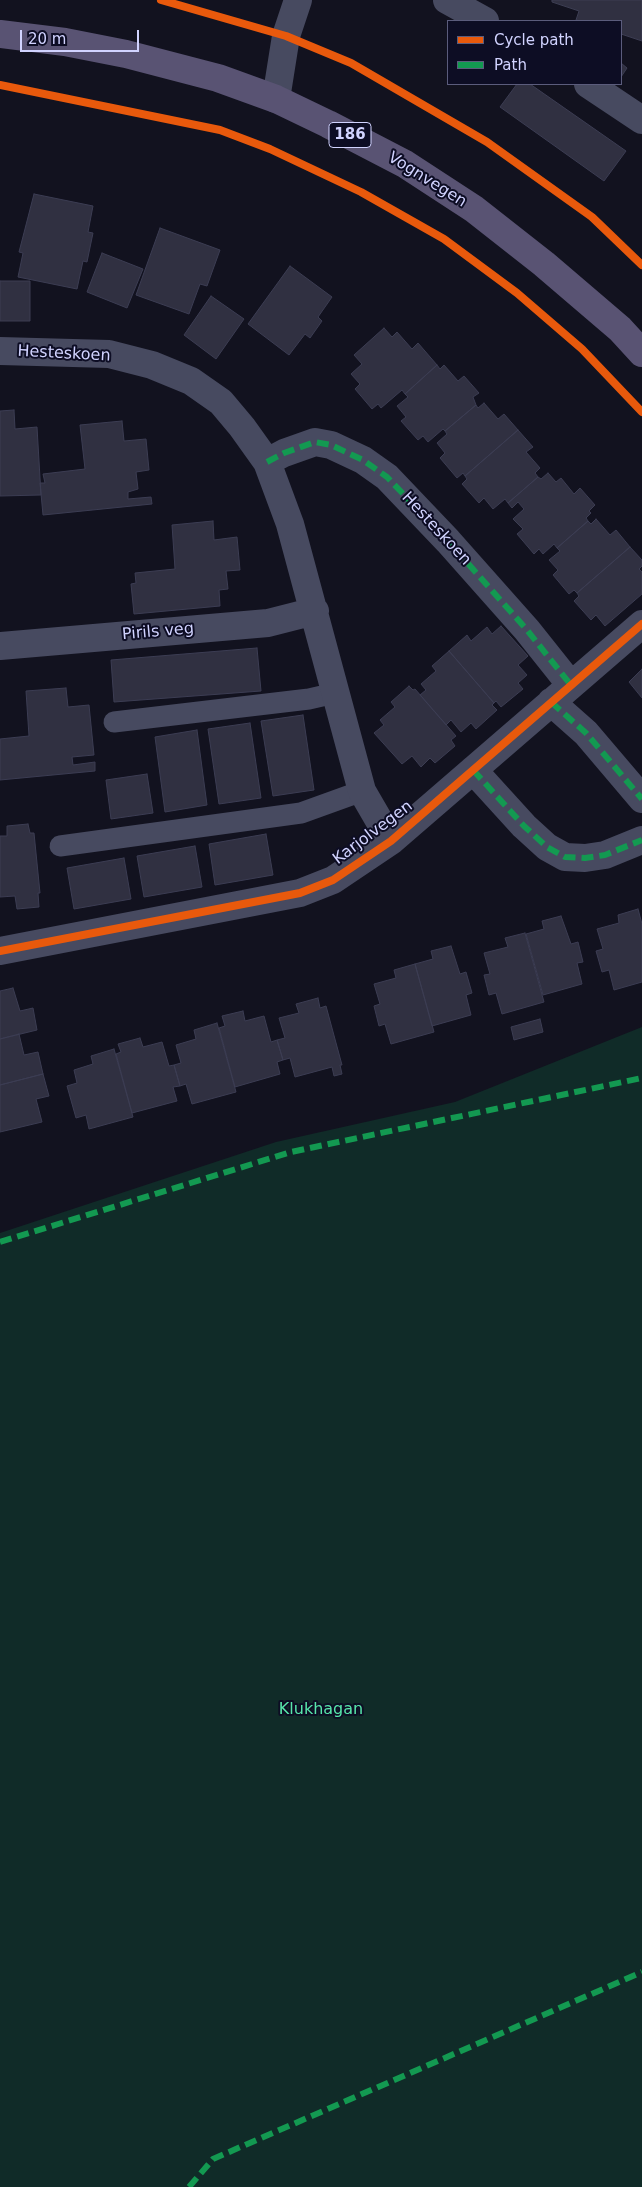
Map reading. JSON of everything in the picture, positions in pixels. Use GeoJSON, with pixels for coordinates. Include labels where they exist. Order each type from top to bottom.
{"type":"FeatureCollection","features":[{"type":"Feature","properties":{"kind":"main road","name":"Vognvegen"},"geometry":{"type":"LineString","coordinates":[[0,34],[65,42],[126,54],[218,78],[276,99],[405,164],[474,209],[604,316],[642,354]]}},
{"type":"Feature","properties":{"kind":"street"},"geometry":{"type":"LineString","coordinates":[[276,99],[286,36],[298,0]]}},
{"type":"Feature","properties":{"kind":"street"},"geometry":{"type":"LineString","coordinates":[[447,0],[483,20]]}},
{"type":"Feature","properties":{"kind":"street"},"geometry":{"type":"LineString","coordinates":[[590,85],[642,120]]}},
{"type":"Feature","properties":{"kind":"street","name":"Hesteskoen"},"geometry":{"type":"LineString","coordinates":[[0,351],[109,354],[152,365],[191,381],[221,402],[242,427],[267,462],[290,524],[362,791],[390,841]]}},
{"type":"Feature","properties":{"kind":"street","name":"Hesteskoen"},"geometry":{"type":"LineString","coordinates":[[267,462],[284,453],[315,442],[331,445],[363,460],[387,477],[448,541],[527,630],[560,693],[586,733],[642,799]]}},
{"type":"Feature","properties":{"kind":"street","name":"Pirils veg"},"geometry":{"type":"LineString","coordinates":[[0,646],[268,623],[315,611]]}},
{"type":"Feature","properties":{"kind":"street","name":"Karjolvegen"},"geometry":{"type":"LineString","coordinates":[[0,950],[300,892],[333,880],[390,841],[642,624]]}},
{"type":"Feature","properties":{"kind":"street"},"geometry":{"type":"LineString","coordinates":[[474,770],[524,826],[548,847],[565,857],[584,858],[605,855],[642,840]]}},
{"type":"Feature","properties":{"kind":"lane"},"geometry":{"type":"LineString","coordinates":[[114,722],[309,699],[335,693]]}},
{"type":"Feature","properties":{"kind":"lane"},"geometry":{"type":"LineString","coordinates":[[60,846],[302,813],[362,791]]}},
{"type":"Feature","properties":{"kind":"green space","name":"Klukhagan"},"geometry":{"type":"Polygon","coordinates":[[[642,1027],[642,2187],[0,2187],[0,1233],[276,1142],[455,1102],[642,1027]]]}},
{"type":"Feature","properties":{"kind":"building"},"geometry":{"type":"Polygon","coordinates":[[[552,0],[642,0],[642,41],[622,34],[622,20],[576,20],[579,11],[552,2],[552,0]]]}},
{"type":"Feature","properties":{"kind":"building"},"geometry":{"type":"Polygon","coordinates":[[[622,64],[627,68],[622,76],[622,64]]]}},
{"type":"Feature","properties":{"kind":"building"},"geometry":{"type":"Polygon","coordinates":[[[516,85],[531,85],[626,151],[604,181],[500,107],[516,85]]]}},
{"type":"Feature","properties":{"kind":"building"},"geometry":{"type":"Polygon","coordinates":[[[34,194],[93,206],[88,232],[93,233],[87,262],[83,261],[77,289],[18,277],[23,253],[19,252],[34,194]]]}},
{"type":"Feature","properties":{"kind":"building"},"geometry":{"type":"Polygon","coordinates":[[[160,228],[220,250],[207,286],[200,284],[189,314],[136,295],[160,228]]]}},
{"type":"Feature","properties":{"kind":"building"},"geometry":{"type":"Polygon","coordinates":[[[102,253],[143,269],[127,308],[87,292],[102,253]]]}},
{"type":"Feature","properties":{"kind":"building"},"geometry":{"type":"Polygon","coordinates":[[[290,266],[332,297],[318,317],[322,321],[310,338],[305,334],[289,355],[248,324],[290,266]]]}},
{"type":"Feature","properties":{"kind":"building"},"geometry":{"type":"Polygon","coordinates":[[[0,281],[30,281],[30,321],[0,321],[0,281]]]}},
{"type":"Feature","properties":{"kind":"building"},"geometry":{"type":"Polygon","coordinates":[[[211,296],[244,319],[216,359],[184,335],[211,296]]]}},
{"type":"Feature","properties":{"kind":"building"},"geometry":{"type":"Polygon","coordinates":[[[384,328],[392,337],[397,332],[412,349],[418,343],[437,365],[405,394],[402,390],[381,408],[378,404],[372,409],[355,389],[360,384],[351,374],[362,364],[354,355],[384,328]]]}},
{"type":"Feature","properties":{"kind":"building"},"geometry":{"type":"Polygon","coordinates":[[[437,365],[440,369],[444,365],[458,381],[464,376],[479,393],[473,397],[476,405],[445,431],[443,429],[428,442],[423,436],[418,440],[401,421],[406,417],[397,406],[408,397],[405,394],[437,365]]]}},
{"type":"Feature","properties":{"kind":"building"},"geometry":{"type":"Polygon","coordinates":[[[484,403],[498,419],[504,414],[518,430],[465,476],[463,473],[457,478],[440,458],[445,453],[437,443],[447,434],[445,431],[476,405],[478,408],[484,403]]]}},
{"type":"Feature","properties":{"kind":"building"},"geometry":{"type":"Polygon","coordinates":[[[14,410],[15,429],[37,427],[41,495],[0,496],[0,411],[14,410]]]}},
{"type":"Feature","properties":{"kind":"building"},"geometry":{"type":"Polygon","coordinates":[[[122,421],[124,441],[146,439],[149,470],[136,472],[138,489],[128,492],[128,499],[151,497],[152,504],[43,515],[40,483],[45,483],[43,474],[85,469],[80,425],[122,421]]]}},
{"type":"Feature","properties":{"kind":"building"},"geometry":{"type":"Polygon","coordinates":[[[518,430],[533,447],[526,452],[540,468],[535,473],[538,477],[508,503],[505,499],[493,509],[484,498],[479,503],[462,484],[467,479],[465,476],[518,430]]]}},
{"type":"Feature","properties":{"kind":"building"},"geometry":{"type":"Polygon","coordinates":[[[548,473],[556,482],[561,478],[574,494],[580,488],[595,505],[589,511],[591,513],[586,518],[588,521],[557,548],[554,544],[543,554],[539,549],[534,554],[517,534],[523,529],[513,519],[524,509],[518,502],[512,508],[508,503],[538,477],[541,479],[548,473]]]}},
{"type":"Feature","properties":{"kind":"building"},"geometry":{"type":"Polygon","coordinates":[[[596,519],[610,535],[616,530],[630,547],[577,593],[574,590],[569,594],[553,575],[558,570],[549,560],[560,551],[557,548],[588,521],[591,524],[596,519]]]}},
{"type":"Feature","properties":{"kind":"building"},"geometry":{"type":"Polygon","coordinates":[[[213,521],[214,540],[237,537],[240,570],[226,571],[228,589],[219,590],[220,606],[134,614],[131,584],[136,583],[135,573],[175,569],[172,525],[213,521]]]}},
{"type":"Feature","properties":{"kind":"building"},"geometry":{"type":"Polygon","coordinates":[[[630,547],[642,560],[642,566],[639,569],[642,572],[642,594],[605,626],[596,615],[591,620],[574,601],[579,596],[577,593],[630,547]]]}},
{"type":"Feature","properties":{"kind":"building"},"geometry":{"type":"Polygon","coordinates":[[[501,626],[528,656],[518,665],[527,675],[518,683],[523,689],[501,707],[496,701],[494,703],[449,651],[467,635],[471,641],[487,627],[492,634],[501,626]]]}},
{"type":"Feature","properties":{"kind":"building"},"geometry":{"type":"Polygon","coordinates":[[[257,648],[261,691],[114,702],[111,660],[257,648]]]}},
{"type":"Feature","properties":{"kind":"building"},"geometry":{"type":"Polygon","coordinates":[[[449,651],[494,703],[492,705],[497,710],[476,729],[471,723],[461,732],[451,720],[446,725],[420,695],[426,690],[421,684],[436,671],[432,666],[449,651]]]}},
{"type":"Feature","properties":{"kind":"building"},"geometry":{"type":"Polygon","coordinates":[[[642,669],[642,698],[629,682],[642,669]]]}},
{"type":"Feature","properties":{"kind":"building"},"geometry":{"type":"Polygon","coordinates":[[[409,686],[413,690],[415,689],[456,736],[451,740],[455,746],[435,763],[430,758],[421,767],[412,756],[402,764],[374,733],[384,725],[380,720],[395,707],[391,702],[409,686]]]}},
{"type":"Feature","properties":{"kind":"building"},"geometry":{"type":"Polygon","coordinates":[[[66,688],[68,707],[89,705],[94,755],[72,757],[73,765],[95,762],[95,771],[0,780],[0,739],[29,736],[26,691],[66,688]]]}},
{"type":"Feature","properties":{"kind":"building"},"geometry":{"type":"Polygon","coordinates":[[[303,715],[314,790],[273,796],[261,721],[303,715]]]}},
{"type":"Feature","properties":{"kind":"building"},"geometry":{"type":"Polygon","coordinates":[[[250,723],[261,798],[219,804],[208,729],[250,723]]]}},
{"type":"Feature","properties":{"kind":"building"},"geometry":{"type":"Polygon","coordinates":[[[197,730],[207,805],[165,812],[155,737],[197,730]]]}},
{"type":"Feature","properties":{"kind":"building"},"geometry":{"type":"Polygon","coordinates":[[[147,774],[153,813],[111,819],[106,780],[147,774]]]}},
{"type":"Feature","properties":{"kind":"building"},"geometry":{"type":"Polygon","coordinates":[[[28,824],[30,833],[34,833],[40,893],[38,893],[39,907],[17,909],[15,896],[0,897],[0,836],[7,836],[7,826],[28,824]]]}},
{"type":"Feature","properties":{"kind":"building"},"geometry":{"type":"Polygon","coordinates":[[[266,834],[273,875],[215,885],[209,844],[266,834]]]}},
{"type":"Feature","properties":{"kind":"building"},"geometry":{"type":"Polygon","coordinates":[[[195,846],[202,887],[144,897],[137,856],[195,846]]]}},
{"type":"Feature","properties":{"kind":"building"},"geometry":{"type":"Polygon","coordinates":[[[124,858],[131,899],[74,909],[67,868],[124,858]]]}},
{"type":"Feature","properties":{"kind":"building"},"geometry":{"type":"Polygon","coordinates":[[[638,909],[642,924],[642,982],[614,990],[609,970],[602,972],[596,951],[603,949],[597,929],[619,923],[618,915],[638,909]]]}},
{"type":"Feature","properties":{"kind":"building"},"geometry":{"type":"Polygon","coordinates":[[[561,916],[571,944],[578,942],[583,962],[577,963],[582,984],[543,995],[526,934],[544,929],[542,921],[561,916]]]}},
{"type":"Feature","properties":{"kind":"building"},"geometry":{"type":"Polygon","coordinates":[[[525,933],[544,1002],[502,1014],[496,993],[489,995],[484,975],[490,974],[484,953],[508,947],[505,938],[525,933]]]}},
{"type":"Feature","properties":{"kind":"building"},"geometry":{"type":"Polygon","coordinates":[[[451,946],[460,974],[466,972],[472,993],[466,995],[471,1015],[432,1026],[415,964],[433,959],[431,951],[451,946]]]}},
{"type":"Feature","properties":{"kind":"building"},"geometry":{"type":"Polygon","coordinates":[[[415,964],[434,1032],[391,1044],[385,1024],[379,1026],[374,1006],[380,1004],[374,984],[396,978],[394,970],[415,964]]]}},
{"type":"Feature","properties":{"kind":"building"},"geometry":{"type":"Polygon","coordinates":[[[13,988],[20,1011],[33,1008],[37,1030],[0,1039],[0,991],[13,988]]]}},
{"type":"Feature","properties":{"kind":"building"},"geometry":{"type":"Polygon","coordinates":[[[318,998],[320,1008],[326,1006],[342,1065],[340,1065],[342,1074],[334,1076],[332,1067],[295,1077],[290,1058],[283,1060],[277,1040],[285,1038],[279,1018],[299,1013],[296,1004],[318,998]]]}},
{"type":"Feature","properties":{"kind":"building"},"geometry":{"type":"Polygon","coordinates":[[[243,1011],[245,1021],[264,1016],[271,1042],[277,1040],[283,1060],[277,1062],[280,1074],[235,1087],[219,1028],[225,1026],[222,1016],[243,1011]]]}},
{"type":"Feature","properties":{"kind":"building"},"geometry":{"type":"Polygon","coordinates":[[[540,1019],[543,1032],[514,1040],[511,1027],[540,1019]]]}},
{"type":"Feature","properties":{"kind":"building"},"geometry":{"type":"Polygon","coordinates":[[[217,1023],[236,1092],[192,1104],[186,1084],[180,1086],[174,1065],[181,1063],[176,1045],[196,1039],[194,1030],[217,1023]]]}},
{"type":"Feature","properties":{"kind":"building"},"geometry":{"type":"Polygon","coordinates":[[[19,1034],[24,1055],[38,1052],[43,1074],[0,1085],[0,1039],[19,1034]]]}},
{"type":"Feature","properties":{"kind":"building"},"geometry":{"type":"Polygon","coordinates":[[[140,1038],[143,1047],[162,1042],[169,1066],[174,1065],[180,1086],[173,1087],[177,1101],[132,1113],[116,1054],[121,1052],[118,1044],[140,1038]]]}},
{"type":"Feature","properties":{"kind":"building"},"geometry":{"type":"Polygon","coordinates":[[[114,1049],[133,1117],[89,1129],[86,1115],[76,1118],[67,1086],[77,1083],[74,1070],[93,1064],[91,1056],[114,1049]]]}},
{"type":"Feature","properties":{"kind":"building"},"geometry":{"type":"Polygon","coordinates":[[[43,1074],[49,1096],[36,1099],[42,1122],[0,1132],[0,1085],[43,1074]]]}},
{"type":"Feature","properties":{"kind":"marked path"},"geometry":{"type":"LineString","coordinates":[[267,462],[284,453],[315,442],[331,445],[363,460],[387,477],[448,541],[527,630],[570,684]]}},
{"type":"Feature","properties":{"kind":"marked path"},"geometry":{"type":"LineString","coordinates":[[551,702],[586,733],[642,799]]}},
{"type":"Feature","properties":{"kind":"marked path"},"geometry":{"type":"LineString","coordinates":[[473,770],[524,826],[547,847],[565,857],[585,858],[605,855],[642,840]]}},
{"type":"Feature","properties":{"kind":"marked path"},"geometry":{"type":"LineString","coordinates":[[0,1242],[291,1152],[642,1078]]}},
{"type":"Feature","properties":{"kind":"marked path"},"geometry":{"type":"LineString","coordinates":[[189,2187],[213,2159],[642,1972]]}},
{"type":"Feature","properties":{"kind":"cycle path"},"geometry":{"type":"LineString","coordinates":[[161,0],[286,36],[351,63],[487,142],[592,217],[642,265]]}},
{"type":"Feature","properties":{"kind":"cycle path"},"geometry":{"type":"LineString","coordinates":[[0,85],[220,130],[270,149],[361,192],[444,239],[517,293],[582,349],[642,412]]}},
{"type":"Feature","properties":{"kind":"cycle path"},"geometry":{"type":"LineString","coordinates":[[0,951],[300,893],[333,880],[391,841],[642,624]]}}]}
